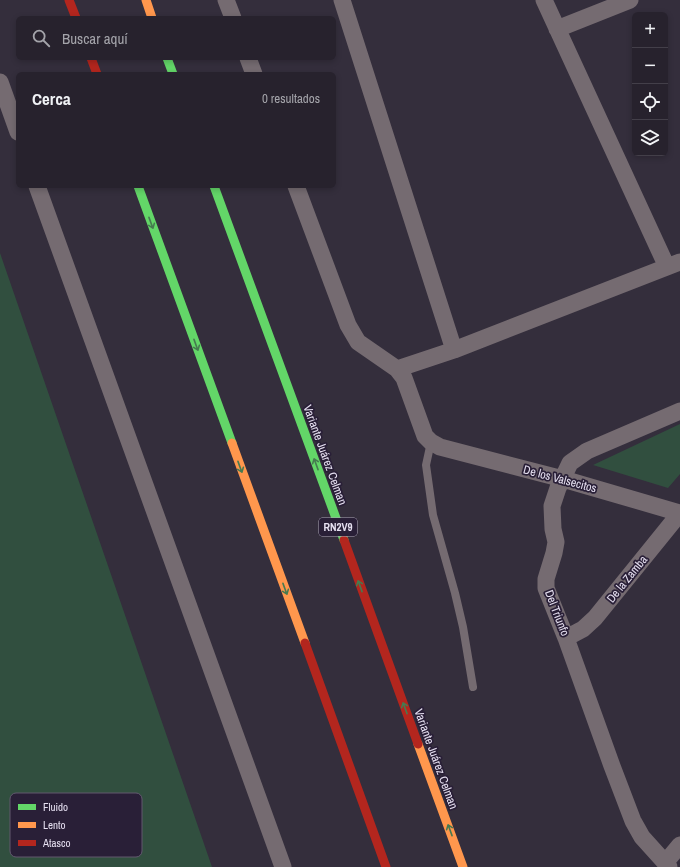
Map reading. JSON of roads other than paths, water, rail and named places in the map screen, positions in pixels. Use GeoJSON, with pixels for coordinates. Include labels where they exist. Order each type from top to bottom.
{"type":"FeatureCollection","features":[{"type":"Feature","properties":{"kind":"highway"},"geometry":{"type":"LineString","coordinates":[[69,0],[75,16]]}},
{"type":"Feature","properties":{"kind":"highway"},"geometry":{"type":"LineString","coordinates":[[146,0],[151,16]]}},
{"type":"Feature","properties":{"kind":"highway"},"geometry":{"type":"LineString","coordinates":[[92,60],[96,72]]}},
{"type":"Feature","properties":{"kind":"highway"},"geometry":{"type":"LineString","coordinates":[[168,60],[172,72]]}},
{"type":"Feature","properties":{"kind":"highway"},"geometry":{"type":"LineString","coordinates":[[139,188],[386,867]]}},
{"type":"Feature","properties":{"kind":"highway","name":"Variante Juárez Celman"},"geometry":{"type":"LineString","coordinates":[[215,188],[463,867]]}},
{"type":"Feature","properties":{"kind":"street"},"geometry":{"type":"LineString","coordinates":[[226,0],[232,16]]}},
{"type":"Feature","properties":{"kind":"street"},"geometry":{"type":"LineString","coordinates":[[342,0],[454,350]]}},
{"type":"Feature","properties":{"kind":"street"},"geometry":{"type":"LineString","coordinates":[[397,369],[454,350],[674,264],[556,29],[544,0]]}},
{"type":"Feature","properties":{"kind":"street"},"geometry":{"type":"LineString","coordinates":[[556,29],[630,0]]}},
{"type":"Feature","properties":{"kind":"street"},"geometry":{"type":"LineString","coordinates":[[249,60],[253,72]]}},
{"type":"Feature","properties":{"kind":"street"},"geometry":{"type":"LineString","coordinates":[[0,82],[16,126]]}},
{"type":"Feature","properties":{"kind":"street"},"geometry":{"type":"LineString","coordinates":[[39,188],[283,867]]}},
{"type":"Feature","properties":{"kind":"street"},"geometry":{"type":"LineString","coordinates":[[297,188],[348,325],[358,342],[397,369],[404,378],[425,436],[436,445]]}},
{"type":"Feature","properties":{"kind":"street","name":"Del Triunfo"},"geometry":{"type":"LineString","coordinates":[[667,865],[642,837],[633,821],[566,638],[546,588],[546,579],[556,542],[553,529],[552,506],[558,488],[570,463],[587,450],[680,410]]}},
{"type":"Feature","properties":{"kind":"street","name":"De los Valsecitos"},"geometry":{"type":"LineString","coordinates":[[436,445],[563,479],[680,513]]}},
{"type":"Feature","properties":{"kind":"street","name":"De la Zamba"},"geometry":{"type":"LineString","coordinates":[[566,638],[583,628],[595,618],[680,513]]}},
{"type":"Feature","properties":{"kind":"street"},"geometry":{"type":"LineString","coordinates":[[667,865],[680,845]]}},
{"type":"Feature","properties":{"kind":"lane"},"geometry":{"type":"LineString","coordinates":[[436,445],[426,465],[432,515],[455,593],[463,627],[473,687]]}}]}
